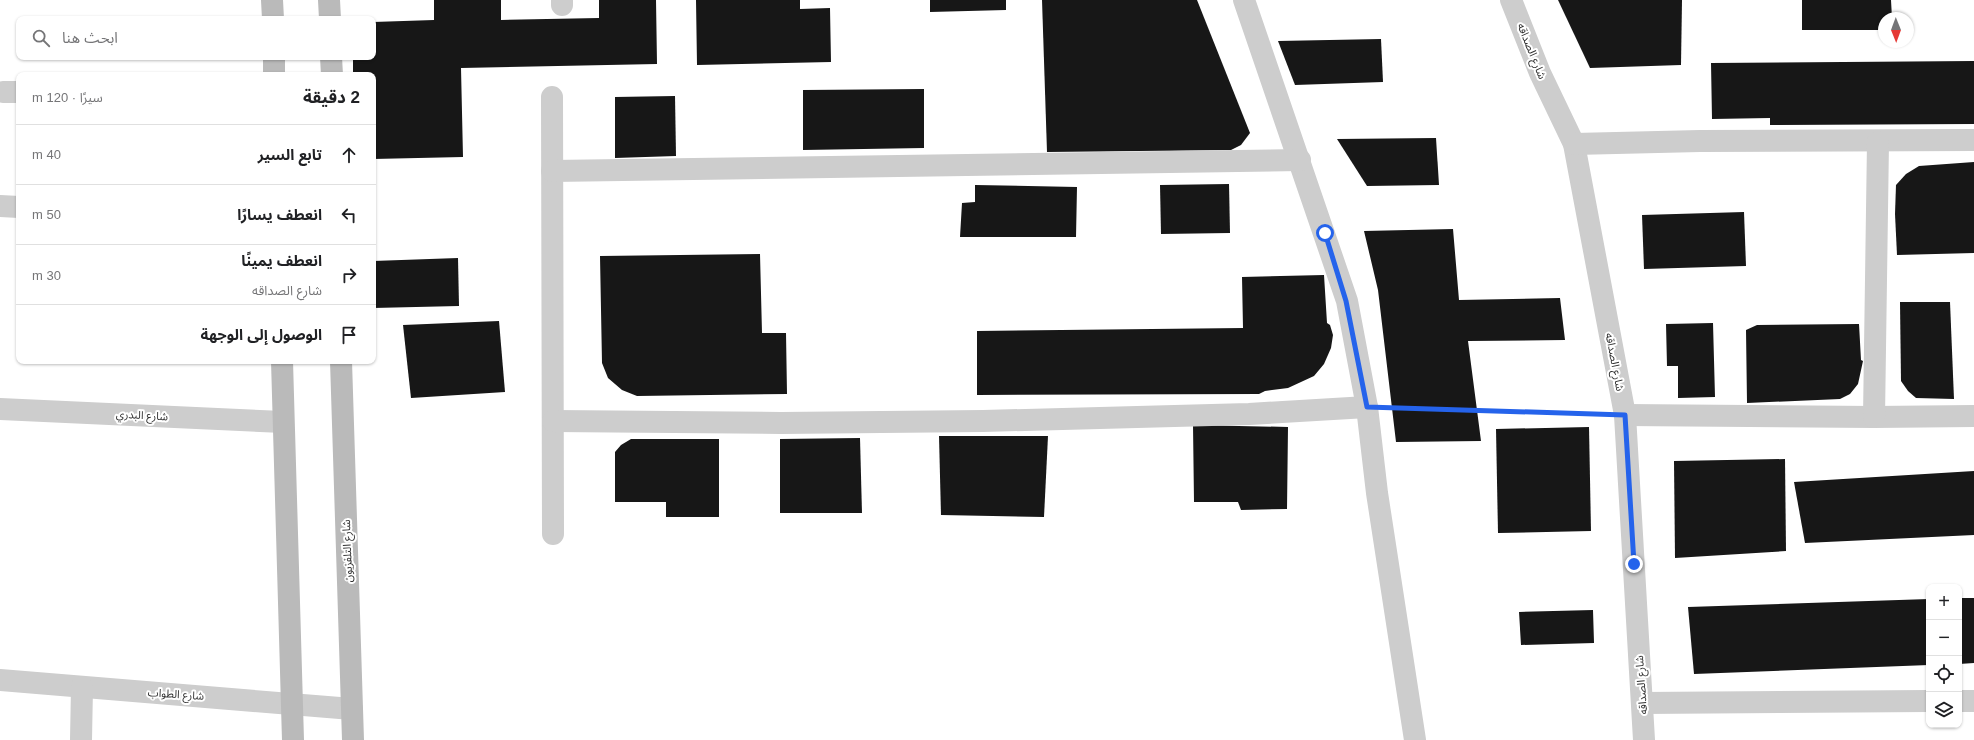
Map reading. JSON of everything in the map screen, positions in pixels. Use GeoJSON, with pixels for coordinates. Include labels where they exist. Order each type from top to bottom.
{"type":"FeatureCollection","features":[{"type":"Feature","properties":{"kind":"main road"},"geometry":{"type":"LineString","coordinates":[[272,0],[273,16]]}},
{"type":"Feature","properties":{"kind":"main road"},"geometry":{"type":"LineString","coordinates":[[329,0],[330,16]]}},
{"type":"Feature","properties":{"kind":"main road"},"geometry":{"type":"LineString","coordinates":[[274,60],[274,72]]}},
{"type":"Feature","properties":{"kind":"main road"},"geometry":{"type":"LineString","coordinates":[[331,60],[332,72]]}},
{"type":"Feature","properties":{"kind":"main road"},"geometry":{"type":"LineString","coordinates":[[282,364],[293,740]]}},
{"type":"Feature","properties":{"kind":"main road","name":"شارع التلفزيون"},"geometry":{"type":"LineString","coordinates":[[341,364],[353,740]]}},
{"type":"Feature","properties":{"kind":"street"},"geometry":{"type":"LineString","coordinates":[[1244,0],[1300,160],[1346,301],[1367,407],[1377,493],[1415,740]]}},
{"type":"Feature","properties":{"kind":"street","name":"شارع الصداقه"},"geometry":{"type":"LineString","coordinates":[[1511,0],[1540,74],[1574,144],[1625,415],[1644,740]]}},
{"type":"Feature","properties":{"kind":"street"},"geometry":{"type":"LineString","coordinates":[[552,97],[553,534]]}},
{"type":"Feature","properties":{"kind":"street"},"geometry":{"type":"LineString","coordinates":[[1574,144],[1700,141],[1878,142],[1974,140]]}},
{"type":"Feature","properties":{"kind":"street"},"geometry":{"type":"LineString","coordinates":[[1874,417],[1878,142]]}},
{"type":"Feature","properties":{"kind":"street"},"geometry":{"type":"LineString","coordinates":[[552,171],[1300,160]]}},
{"type":"Feature","properties":{"kind":"street"},"geometry":{"type":"LineString","coordinates":[[0,206],[16,207]]}},
{"type":"Feature","properties":{"kind":"street"},"geometry":{"type":"LineString","coordinates":[[553,421],[781,424],[983,421],[1249,414],[1367,407]]}},
{"type":"Feature","properties":{"kind":"street","name":"شارع البدري"},"geometry":{"type":"LineString","coordinates":[[0,409],[283,422]]}},
{"type":"Feature","properties":{"kind":"street"},"geometry":{"type":"LineString","coordinates":[[1625,415],[1874,417],[1974,416]]}},
{"type":"Feature","properties":{"kind":"street","name":"شارع الطواب"},"geometry":{"type":"LineString","coordinates":[[0,680],[352,709]]}},
{"type":"Feature","properties":{"kind":"street"},"geometry":{"type":"LineString","coordinates":[[81,740],[82,687]]}},
{"type":"Feature","properties":{"kind":"street"},"geometry":{"type":"LineString","coordinates":[[1642,703],[1926,701]]}},
{"type":"Feature","properties":{"kind":"street"},"geometry":{"type":"LineString","coordinates":[[1962,701],[1974,701]]}},
{"type":"Feature","properties":{"kind":"path"},"geometry":{"type":"LineString","coordinates":[[1367,407],[1625,415]]}},
{"type":"Feature","properties":{"kind":"building"},"geometry":{"type":"Polygon","coordinates":[[[434,0],[501,0],[501,20],[599,18],[599,0],[656,0],[657,64],[461,68],[463,157],[376,159],[376,72],[353,72],[353,60],[376,60],[376,22],[434,20],[434,0]]]}},
{"type":"Feature","properties":{"kind":"building"},"geometry":{"type":"Polygon","coordinates":[[[696,0],[800,0],[800,9],[830,8],[831,62],[697,65],[696,0]]]}},
{"type":"Feature","properties":{"kind":"building"},"geometry":{"type":"Polygon","coordinates":[[[930,0],[1006,0],[1006,10],[930,12],[930,0]]]}},
{"type":"Feature","properties":{"kind":"building"},"geometry":{"type":"Polygon","coordinates":[[[1042,0],[1197,0],[1250,133],[1241,145],[1231,150],[1047,152],[1042,0]]]}},
{"type":"Feature","properties":{"kind":"building"},"geometry":{"type":"Polygon","coordinates":[[[1558,0],[1682,0],[1681,65],[1590,68],[1558,0]]]}},
{"type":"Feature","properties":{"kind":"building"},"geometry":{"type":"Polygon","coordinates":[[[1802,0],[1891,0],[1892,12],[1878,12],[1878,30],[1802,30],[1802,0]]]}},
{"type":"Feature","properties":{"kind":"building"},"geometry":{"type":"Polygon","coordinates":[[[1381,39],[1383,82],[1295,85],[1278,41],[1381,39]]]}},
{"type":"Feature","properties":{"kind":"building"},"geometry":{"type":"Polygon","coordinates":[[[1974,61],[1974,124],[1770,125],[1770,118],[1712,119],[1711,63],[1974,61]]]}},
{"type":"Feature","properties":{"kind":"building"},"geometry":{"type":"Polygon","coordinates":[[[924,89],[924,148],[803,150],[803,90],[924,89]]]}},
{"type":"Feature","properties":{"kind":"building"},"geometry":{"type":"Polygon","coordinates":[[[675,96],[676,156],[615,158],[615,97],[675,96]]]}},
{"type":"Feature","properties":{"kind":"building"},"geometry":{"type":"Polygon","coordinates":[[[1436,138],[1439,185],[1367,186],[1337,139],[1436,138]]]}},
{"type":"Feature","properties":{"kind":"building"},"geometry":{"type":"Polygon","coordinates":[[[1974,162],[1974,253],[1897,255],[1895,214],[1896,185],[1906,174],[1919,166],[1974,162]]]}},
{"type":"Feature","properties":{"kind":"building"},"geometry":{"type":"Polygon","coordinates":[[[1229,184],[1230,233],[1161,234],[1160,185],[1229,184]]]}},
{"type":"Feature","properties":{"kind":"building"},"geometry":{"type":"Polygon","coordinates":[[[975,185],[1077,187],[1076,237],[960,237],[962,203],[975,202],[975,185]]]}},
{"type":"Feature","properties":{"kind":"building"},"geometry":{"type":"Polygon","coordinates":[[[1744,212],[1746,266],[1644,269],[1642,215],[1744,212]]]}},
{"type":"Feature","properties":{"kind":"building"},"geometry":{"type":"Polygon","coordinates":[[[1453,229],[1459,300],[1560,298],[1565,340],[1468,341],[1481,441],[1396,442],[1378,290],[1364,231],[1453,229]]]}},
{"type":"Feature","properties":{"kind":"building"},"geometry":{"type":"Polygon","coordinates":[[[760,254],[762,333],[786,333],[787,394],[637,396],[622,390],[608,378],[602,363],[600,256],[760,254]]]}},
{"type":"Feature","properties":{"kind":"building"},"geometry":{"type":"Polygon","coordinates":[[[458,258],[459,306],[376,308],[376,261],[458,258]]]}},
{"type":"Feature","properties":{"kind":"building"},"geometry":{"type":"Polygon","coordinates":[[[1324,275],[1327,323],[1330,325],[1333,335],[1331,348],[1324,364],[1314,376],[1288,388],[1265,391],[1259,394],[977,395],[977,331],[1243,328],[1242,277],[1324,275]]]}},
{"type":"Feature","properties":{"kind":"building"},"geometry":{"type":"Polygon","coordinates":[[[1900,302],[1950,302],[1954,399],[1916,398],[1908,391],[1901,381],[1900,302]]]}},
{"type":"Feature","properties":{"kind":"building"},"geometry":{"type":"Polygon","coordinates":[[[499,321],[505,392],[411,398],[403,325],[499,321]]]}},
{"type":"Feature","properties":{"kind":"building"},"geometry":{"type":"Polygon","coordinates":[[[1713,323],[1715,397],[1678,398],[1678,366],[1667,366],[1666,324],[1713,323]]]}},
{"type":"Feature","properties":{"kind":"building"},"geometry":{"type":"Polygon","coordinates":[[[1859,324],[1861,360],[1863,361],[1858,384],[1850,394],[1840,399],[1747,403],[1746,330],[1757,325],[1859,324]]]}},
{"type":"Feature","properties":{"kind":"building"},"geometry":{"type":"Polygon","coordinates":[[[1193,425],[1288,427],[1287,509],[1241,510],[1238,502],[1194,502],[1193,425]]]}},
{"type":"Feature","properties":{"kind":"building"},"geometry":{"type":"Polygon","coordinates":[[[1589,427],[1591,531],[1498,533],[1496,429],[1589,427]]]}},
{"type":"Feature","properties":{"kind":"building"},"geometry":{"type":"Polygon","coordinates":[[[939,436],[1048,436],[1044,517],[941,515],[939,436]]]}},
{"type":"Feature","properties":{"kind":"building"},"geometry":{"type":"Polygon","coordinates":[[[860,438],[862,513],[780,513],[780,439],[860,438]]]}},
{"type":"Feature","properties":{"kind":"building"},"geometry":{"type":"Polygon","coordinates":[[[631,439],[719,439],[719,517],[666,517],[666,502],[615,502],[615,452],[621,445],[631,439]]]}},
{"type":"Feature","properties":{"kind":"building"},"geometry":{"type":"Polygon","coordinates":[[[1785,459],[1786,551],[1675,558],[1674,461],[1785,459]]]}},
{"type":"Feature","properties":{"kind":"building"},"geometry":{"type":"Polygon","coordinates":[[[1974,471],[1974,535],[1805,543],[1794,482],[1974,471]]]}},
{"type":"Feature","properties":{"kind":"building"},"geometry":{"type":"Polygon","coordinates":[[[1962,598],[1974,598],[1974,663],[1962,664],[1962,598]]]}},
{"type":"Feature","properties":{"kind":"building"},"geometry":{"type":"Polygon","coordinates":[[[1926,599],[1926,665],[1694,674],[1688,607],[1926,599]]]}},
{"type":"Feature","properties":{"kind":"building"},"geometry":{"type":"Polygon","coordinates":[[[1593,610],[1594,643],[1521,645],[1519,612],[1593,610]]]}},
{"type":"Feature","properties":{"kind":"route"},"geometry":{"type":"LineString","coordinates":[[1325,233],[1346,301],[1358,352],[1367,407],[1625,415],[1634,564]]}}]}
